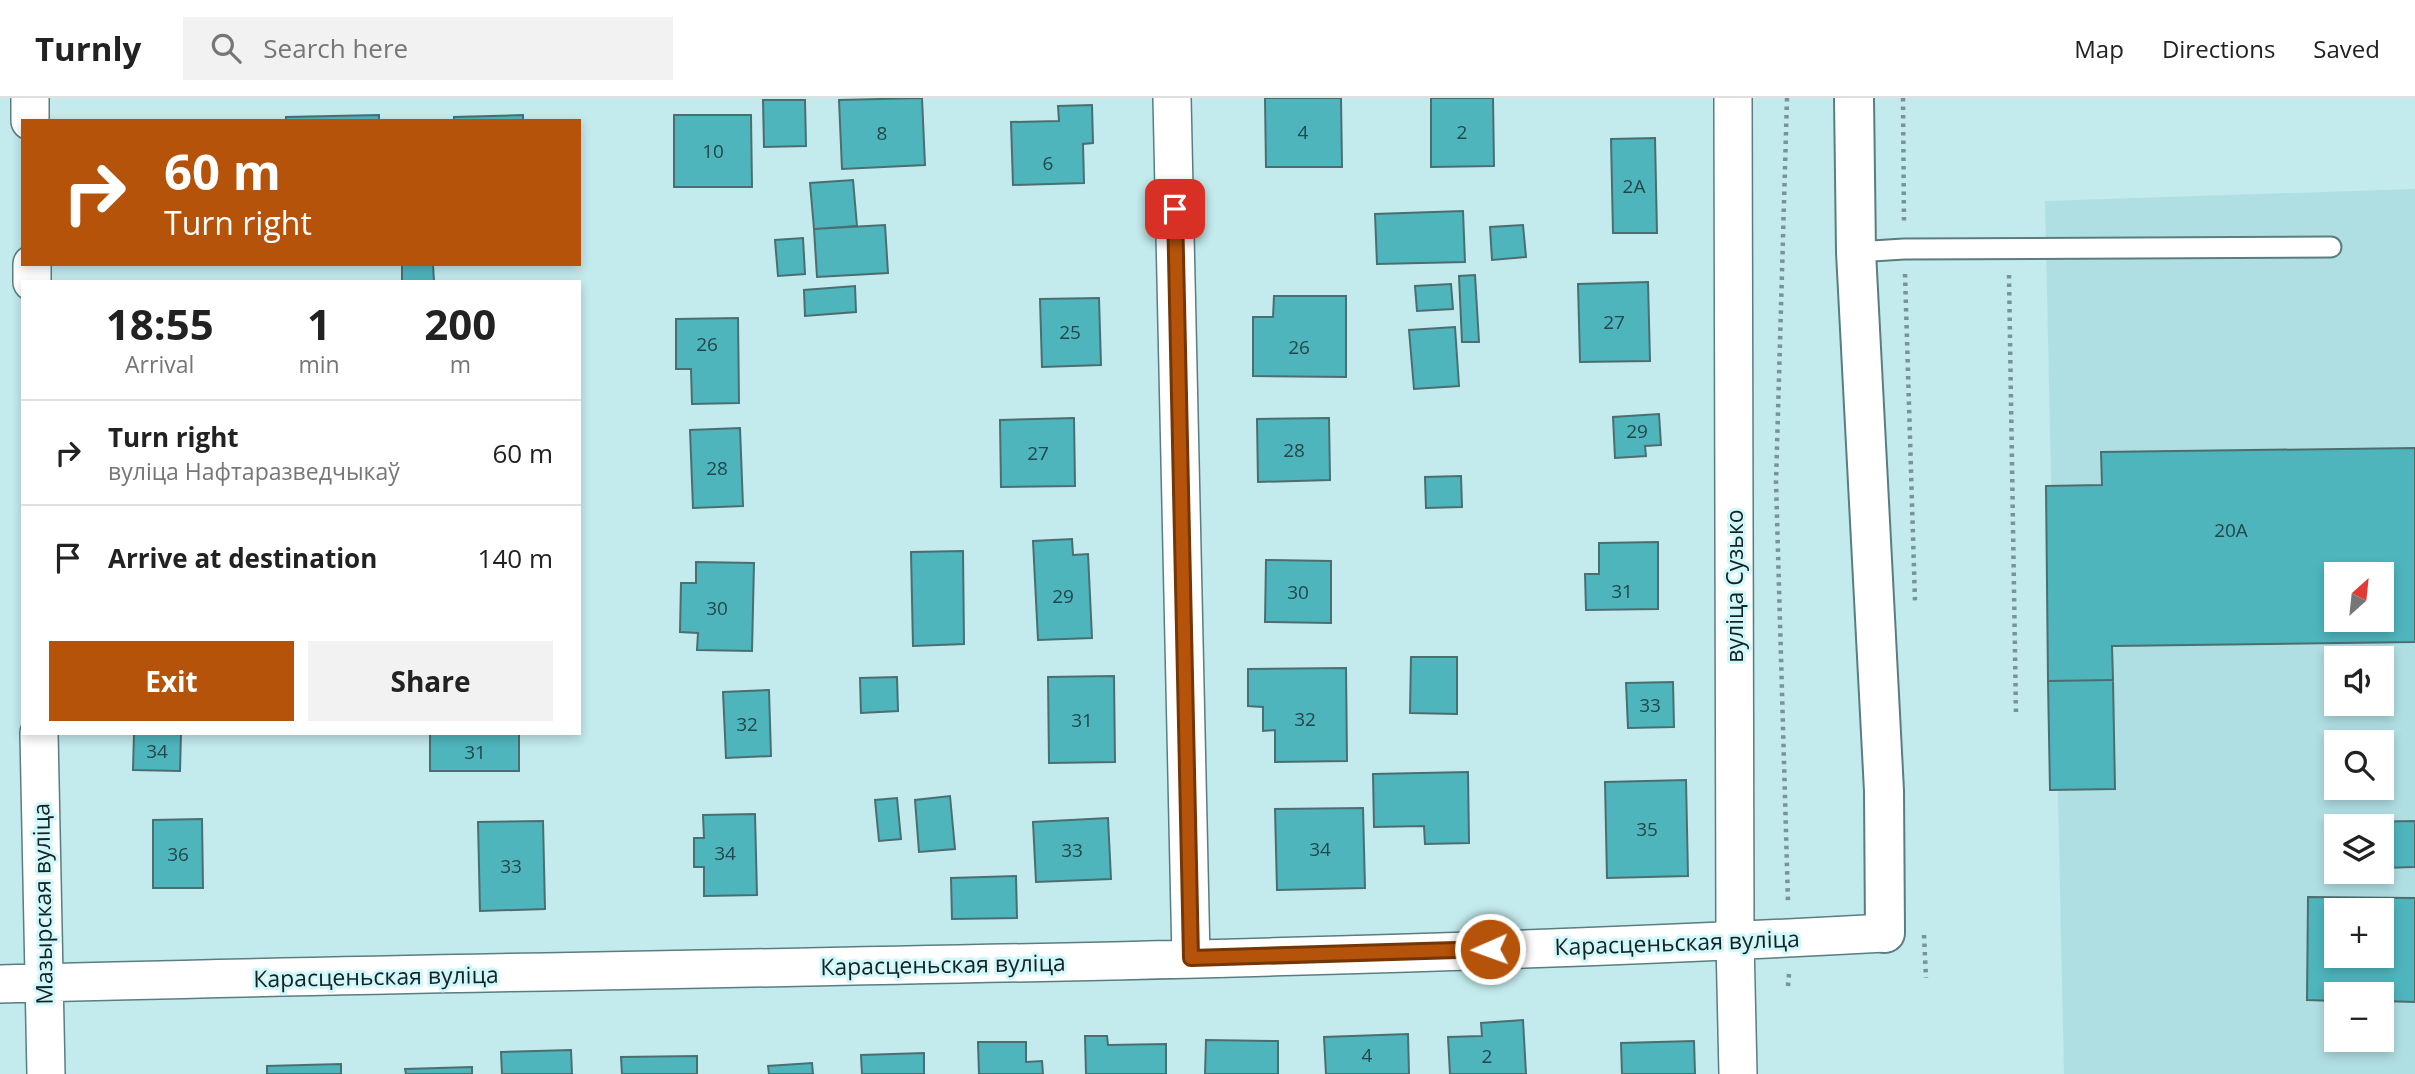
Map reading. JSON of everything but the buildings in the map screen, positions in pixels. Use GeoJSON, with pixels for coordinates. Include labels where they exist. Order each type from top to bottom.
{"type":"FeatureCollection","features":[{"type":"Feature","properties":{"kind":"street"},"geometry":{"type":"LineString","coordinates":[[30,98],[30,119]]}},
{"type":"Feature","properties":{"kind":"street"},"geometry":{"type":"LineString","coordinates":[[1172,98],[1191,958]]}},
{"type":"Feature","properties":{"kind":"street","name":"вуліца Сузько"},"geometry":{"type":"LineString","coordinates":[[1733,98],[1735,942],[1738,1074]]}},
{"type":"Feature","properties":{"kind":"street"},"geometry":{"type":"LineString","coordinates":[[1854,98],[1856,253],[1884,791],[1885,933]]}},
{"type":"Feature","properties":{"kind":"street","name":"Мазырская вуліца"},"geometry":{"type":"LineString","coordinates":[[39,735],[46,1074]]}},
{"type":"Feature","properties":{"kind":"street","name":"Карасценьская вуліца"},"geometry":{"type":"LineString","coordinates":[[0,984],[1191,958],[1735,942],[1885,933]]}},
{"type":"Feature","properties":{"kind":"lane"},"geometry":{"type":"LineString","coordinates":[[1856,253],[1904,249],[2331,247]]}},
{"type":"Feature","properties":{"kind":"path"},"geometry":{"type":"LineString","coordinates":[[1787,98],[1776,482],[1789,939],[1788,986]]}},
{"type":"Feature","properties":{"kind":"path"},"geometry":{"type":"LineString","coordinates":[[1903,98],[1904,249],[1915,608]]}},
{"type":"Feature","properties":{"kind":"path"},"geometry":{"type":"LineString","coordinates":[[2009,248],[2016,715]]}},
{"type":"Feature","properties":{"kind":"path"},"geometry":{"type":"LineString","coordinates":[[1924,924],[1926,978]]}},
{"type":"Feature","properties":{"kind":"shaded area"},"geometry":{"type":"Polygon","coordinates":[[[2415,189],[2415,1074],[2064,1074],[2045,201],[2415,189]]]}},
{"type":"Feature","properties":{"kind":"route"},"geometry":{"type":"LineString","coordinates":[[1175,209],[1191,958],[1490,949]]}}]}
